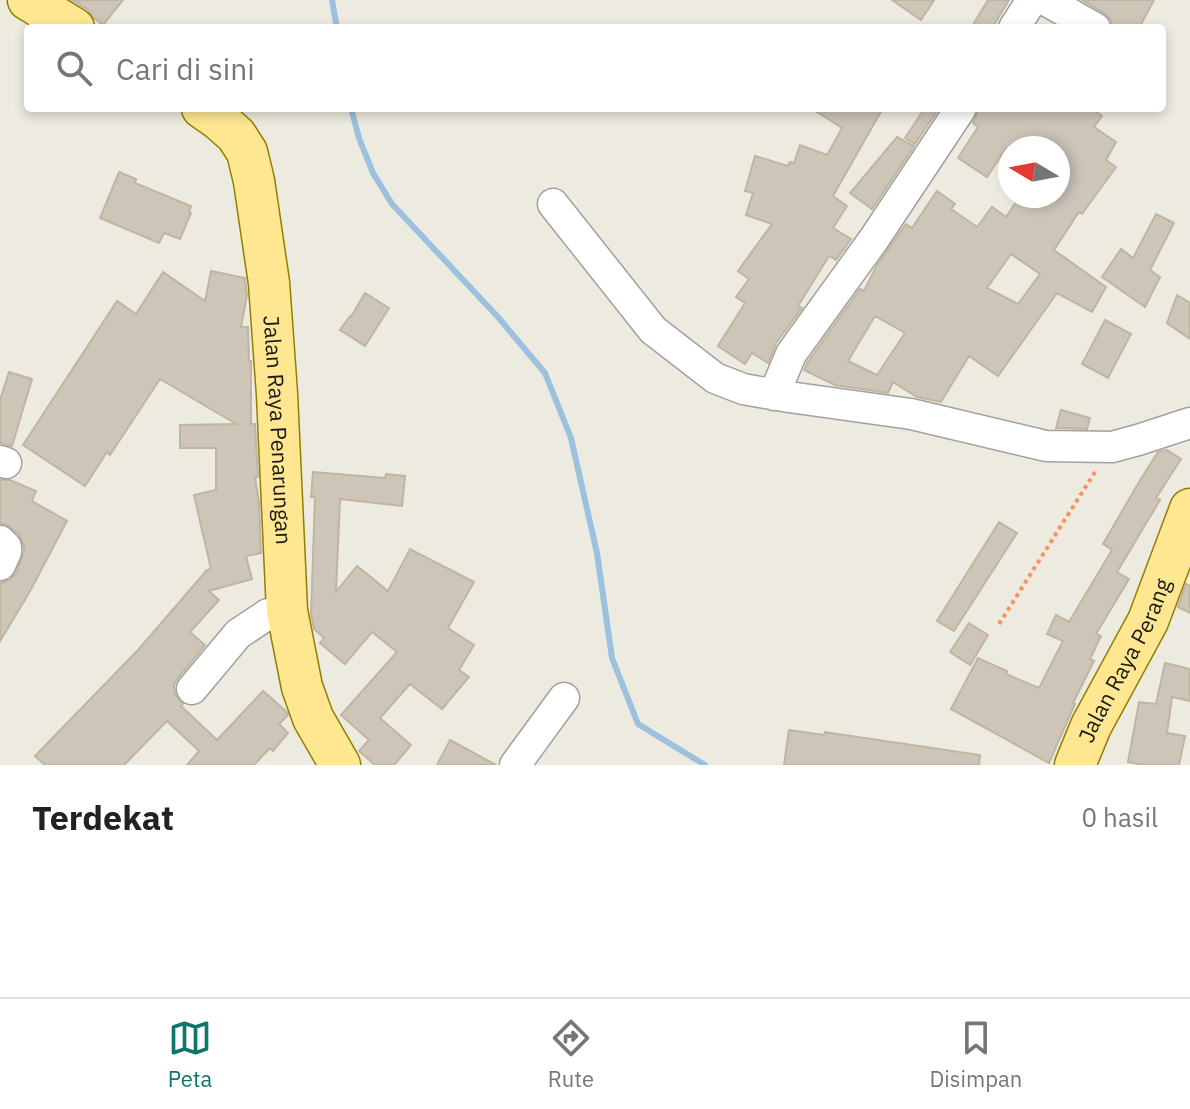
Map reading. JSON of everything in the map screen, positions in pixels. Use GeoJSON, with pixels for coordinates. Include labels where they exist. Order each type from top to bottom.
{"type":"FeatureCollection","features":[{"type":"Feature","properties":{"kind":"main road"},"geometry":{"type":"LineString","coordinates":[[28,0],[67,24]]}},
{"type":"Feature","properties":{"kind":"main road","name":"Jalan Raya Penarungan"},"geometry":{"type":"LineString","coordinates":[[208,112],[236,135],[247,152],[254,181],[269,283],[287,611],[302,687],[313,718],[340,765]]}},
{"type":"Feature","properties":{"kind":"main road","name":"Jalan Raya Perang"},"geometry":{"type":"LineString","coordinates":[[1075,765],[1091,726],[1148,621],[1190,509]]}},
{"type":"Feature","properties":{"kind":"street"},"geometry":{"type":"LineString","coordinates":[[1017,24],[1032,0]]}},
{"type":"Feature","properties":{"kind":"street"},"geometry":{"type":"LineString","coordinates":[[1045,0],[1088,24]]}},
{"type":"Feature","properties":{"kind":"street"},"geometry":{"type":"LineString","coordinates":[[774,395],[791,354],[874,239],[958,112]]}},
{"type":"Feature","properties":{"kind":"street"},"geometry":{"type":"LineString","coordinates":[[553,204],[653,330],[715,378],[743,389],[911,414],[1046,446],[1112,447],[1190,423]]}},
{"type":"Feature","properties":{"kind":"street"},"geometry":{"type":"LineString","coordinates":[[0,541],[6,552],[0,565]]}},
{"type":"Feature","properties":{"kind":"street"},"geometry":{"type":"LineString","coordinates":[[192,689],[238,634],[268,614],[287,611]]}},
{"type":"Feature","properties":{"kind":"street"},"geometry":{"type":"LineString","coordinates":[[515,765],[564,698]]}},
{"type":"Feature","properties":{"kind":"path"},"geometry":{"type":"LineString","coordinates":[[999,624],[1112,447]]}},
{"type":"Feature","properties":{"kind":"building"},"geometry":{"type":"Polygon","coordinates":[[[72,0],[123,0],[104,24],[72,0]]]}},
{"type":"Feature","properties":{"kind":"building"},"geometry":{"type":"Polygon","coordinates":[[[892,0],[934,0],[921,20],[892,0]]]}},
{"type":"Feature","properties":{"kind":"building"},"geometry":{"type":"Polygon","coordinates":[[[988,0],[1009,0],[994,24],[973,24],[988,0]]]}},
{"type":"Feature","properties":{"kind":"building"},"geometry":{"type":"Polygon","coordinates":[[[1082,0],[1154,0],[1141,24],[1112,24],[1104,13],[1082,0]]]}},
{"type":"Feature","properties":{"kind":"building"},"geometry":{"type":"Polygon","coordinates":[[[817,112],[881,112],[833,196],[847,206],[833,228],[851,239],[836,260],[829,256],[798,306],[802,308],[776,343],[768,363],[752,353],[745,364],[718,346],[745,303],[736,297],[749,279],[738,271],[772,224],[746,215],[753,193],[745,191],[755,156],[788,166],[790,162],[794,163],[800,145],[827,155],[842,128],[817,112]]]}},
{"type":"Feature","properties":{"kind":"building"},"geometry":{"type":"Polygon","coordinates":[[[922,112],[936,112],[915,144],[905,138],[922,112]]]}},
{"type":"Feature","properties":{"kind":"building"},"geometry":{"type":"Polygon","coordinates":[[[977,112],[1096,112],[1102,116],[1094,127],[1116,142],[1106,160],[1116,167],[1082,214],[1079,212],[1054,250],[1106,287],[1092,312],[1057,293],[998,376],[969,356],[941,402],[917,397],[893,382],[888,393],[835,385],[804,370],[860,289],[864,291],[877,265],[906,224],[912,228],[937,191],[955,204],[951,209],[977,227],[992,207],[1006,217],[1012,208],[1070,208],[1070,136],[998,136],[998,160],[987,177],[958,158],[978,127],[973,123],[977,112]],[[1011,254],[987,288],[1018,304],[1040,274],[1011,254]],[[875,316],[848,361],[877,375],[905,333],[875,316]]]}},
{"type":"Feature","properties":{"kind":"building"},"geometry":{"type":"Polygon","coordinates":[[[897,137],[914,146],[872,209],[850,193],[897,137]]]}},
{"type":"Feature","properties":{"kind":"building"},"geometry":{"type":"Polygon","coordinates":[[[119,172],[136,179],[135,183],[191,206],[180,239],[164,233],[159,243],[100,218],[119,172]]]}},
{"type":"Feature","properties":{"kind":"building"},"geometry":{"type":"Polygon","coordinates":[[[1156,214],[1174,223],[1150,270],[1160,277],[1145,307],[1102,277],[1121,249],[1133,258],[1156,214]]]}},
{"type":"Feature","properties":{"kind":"building"},"geometry":{"type":"Polygon","coordinates":[[[211,271],[245,278],[247,295],[241,327],[248,327],[251,424],[255,424],[258,477],[255,477],[261,553],[246,556],[252,579],[209,591],[219,600],[190,632],[205,645],[178,678],[174,685],[175,694],[183,704],[181,706],[217,740],[263,691],[286,711],[288,715],[279,724],[288,733],[273,751],[270,748],[254,765],[187,765],[199,751],[167,721],[124,765],[45,765],[35,756],[211,569],[194,495],[216,490],[216,448],[180,448],[180,425],[236,424],[160,379],[110,455],[107,452],[85,486],[23,445],[117,301],[136,314],[163,272],[205,301],[211,271]]]}},
{"type":"Feature","properties":{"kind":"building"},"geometry":{"type":"Polygon","coordinates":[[[365,293],[389,308],[365,346],[340,330],[365,293]]]}},
{"type":"Feature","properties":{"kind":"building"},"geometry":{"type":"Polygon","coordinates":[[[1177,295],[1190,303],[1190,339],[1167,323],[1177,295]]]}},
{"type":"Feature","properties":{"kind":"building"},"geometry":{"type":"Polygon","coordinates":[[[1105,320],[1131,334],[1108,378],[1082,364],[1105,320]]]}},
{"type":"Feature","properties":{"kind":"building"},"geometry":{"type":"Polygon","coordinates":[[[9,372],[32,379],[12,446],[0,443],[0,400],[9,372]]]}},
{"type":"Feature","properties":{"kind":"building"},"geometry":{"type":"Polygon","coordinates":[[[1061,410],[1090,418],[1087,429],[1056,428],[1061,410]]]}},
{"type":"Feature","properties":{"kind":"building"},"geometry":{"type":"Polygon","coordinates":[[[1167,450],[1181,459],[1156,498],[1160,500],[1117,572],[1129,579],[1096,634],[1101,636],[1090,659],[1094,661],[1049,763],[951,709],[978,658],[1039,688],[1063,641],[1047,634],[1056,615],[1069,622],[1112,550],[1103,544],[1158,452],[1167,450]]]}},
{"type":"Feature","properties":{"kind":"building"},"geometry":{"type":"Polygon","coordinates":[[[313,472],[385,478],[386,474],[405,476],[402,506],[340,499],[336,592],[357,566],[388,591],[410,549],[474,582],[448,628],[474,645],[459,670],[469,677],[442,709],[410,684],[380,718],[411,745],[394,765],[375,765],[359,751],[369,740],[341,715],[397,652],[372,632],[345,664],[320,643],[324,638],[314,629],[311,614],[313,472]]]}},
{"type":"Feature","properties":{"kind":"building"},"geometry":{"type":"Polygon","coordinates":[[[0,480],[10,480],[36,491],[32,501],[67,521],[0,641],[0,583],[10,580],[16,573],[24,546],[19,534],[0,524],[0,480]]]}},
{"type":"Feature","properties":{"kind":"building"},"geometry":{"type":"Polygon","coordinates":[[[999,522],[1017,533],[954,631],[937,621],[999,522]]]}},
{"type":"Feature","properties":{"kind":"building"},"geometry":{"type":"Polygon","coordinates":[[[1186,584],[1190,586],[1190,613],[1178,607],[1186,584]]]}},
{"type":"Feature","properties":{"kind":"building"},"geometry":{"type":"Polygon","coordinates":[[[969,623],[988,635],[970,665],[950,652],[969,623]]]}},
{"type":"Feature","properties":{"kind":"building"},"geometry":{"type":"Polygon","coordinates":[[[1165,663],[1190,669],[1190,701],[1172,697],[1167,733],[1185,736],[1179,765],[1128,762],[1139,702],[1156,704],[1165,663]]]}},
{"type":"Feature","properties":{"kind":"building"},"geometry":{"type":"Polygon","coordinates":[[[789,730],[824,735],[825,732],[980,755],[979,765],[784,765],[789,730]]]}},
{"type":"Feature","properties":{"kind":"building"},"geometry":{"type":"Polygon","coordinates":[[[450,740],[496,765],[437,765],[450,740]]]}},
{"type":"Feature","properties":{"kind":"waterway"},"geometry":{"type":"LineString","coordinates":[[332,0],[336,24]]}},
{"type":"Feature","properties":{"kind":"waterway"},"geometry":{"type":"LineString","coordinates":[[352,112],[373,173],[392,204],[497,316],[545,373],[571,438],[597,553],[612,658],[638,724],[705,765]]}}]}
